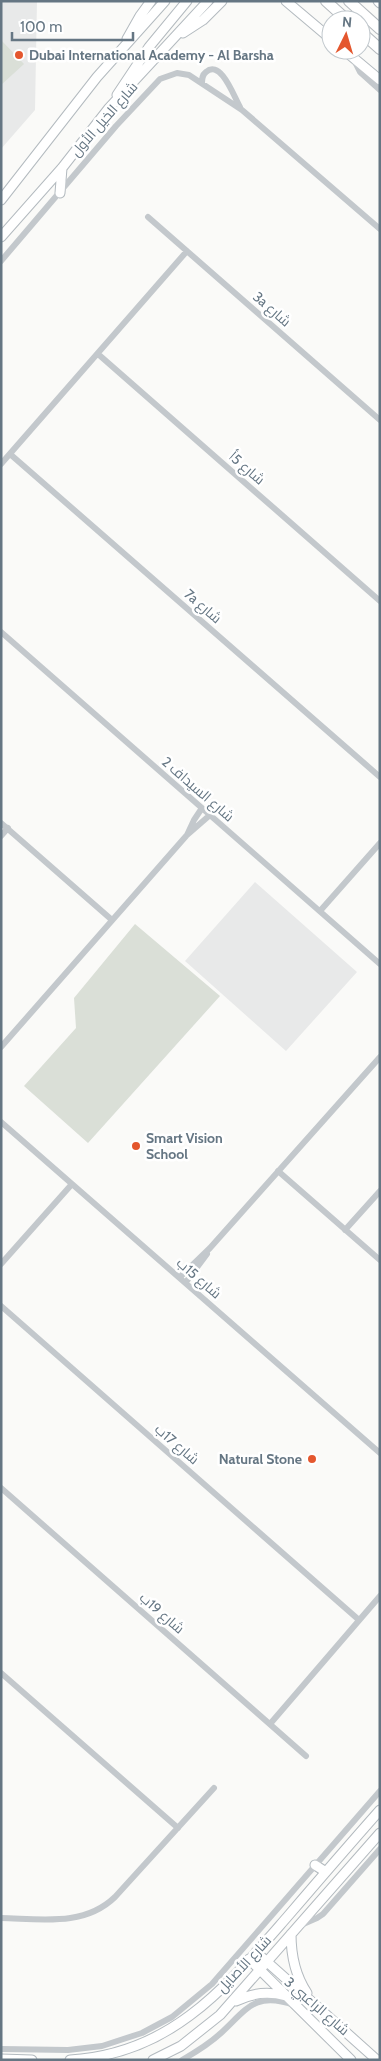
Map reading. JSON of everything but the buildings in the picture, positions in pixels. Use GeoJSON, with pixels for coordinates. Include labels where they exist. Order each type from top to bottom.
{"type":"FeatureCollection","features":[{"type":"Feature","properties":{"kind":"main road"},"geometry":{"type":"LineString","coordinates":[[326,1],[336,10]]}},
{"type":"Feature","properties":{"kind":"main road"},"geometry":{"type":"LineString","coordinates":[[349,1],[380,29]]}},
{"type":"Feature","properties":{"kind":"street"},"geometry":{"type":"LineString","coordinates":[[122,48],[133,26],[151,1]]}},
{"type":"Feature","properties":{"kind":"street","name":"شارع الخيل الأول"},"geometry":{"type":"LineString","coordinates":[[1,200],[71,109],[122,48],[165,1]]}},
{"type":"Feature","properties":{"kind":"street"},"geometry":{"type":"LineString","coordinates":[[109,108],[149,47],[187,1]]}},
{"type":"Feature","properties":{"kind":"street","name":"شارع الخيل الأول"},"geometry":{"type":"LineString","coordinates":[[1,237],[62,168],[109,108],[208,1]]}},
{"type":"Feature","properties":{"kind":"street"},"geometry":{"type":"LineString","coordinates":[[176,36],[196,25],[222,1]]}},
{"type":"Feature","properties":{"kind":"street"},"geometry":{"type":"LineString","coordinates":[[286,1],[321,31]]}},
{"type":"Feature","properties":{"kind":"street"},"geometry":{"type":"LineString","coordinates":[[354,60],[360,72],[380,90]]}},
{"type":"Feature","properties":{"kind":"street"},"geometry":{"type":"LineString","coordinates":[[356,60],[380,80]]}},
{"type":"Feature","properties":{"kind":"street"},"geometry":{"type":"LineString","coordinates":[[202,83],[206,72],[214,70],[220,72],[226,78],[234,98],[242,110]]}},
{"type":"Feature","properties":{"kind":"street"},"geometry":{"type":"LineString","coordinates":[[1,261],[116,126],[160,79],[171,74],[183,74],[202,83],[242,110],[380,229]]}},
{"type":"Feature","properties":{"kind":"street"},"geometry":{"type":"LineString","coordinates":[[60,192],[62,168]]}},
{"type":"Feature","properties":{"kind":"street","name":"3a شارع"},"geometry":{"type":"LineString","coordinates":[[148,217],[380,420]]}},
{"type":"Feature","properties":{"kind":"street"},"geometry":{"type":"LineString","coordinates":[[1,464],[187,251]]}},
{"type":"Feature","properties":{"kind":"street","name":"شارع 5أ"},"geometry":{"type":"LineString","coordinates":[[98,354],[380,601]]}},
{"type":"Feature","properties":{"kind":"street","name":"7a شارع"},"geometry":{"type":"LineString","coordinates":[[10,454],[380,777]]}},
{"type":"Feature","properties":{"kind":"street","name":"شارع السيداف 2"},"geometry":{"type":"LineString","coordinates":[[1,632],[380,964]]}},
{"type":"Feature","properties":{"kind":"street"},"geometry":{"type":"LineString","coordinates":[[187,835],[202,808]]}},
{"type":"Feature","properties":{"kind":"street"},"geometry":{"type":"LineString","coordinates":[[1,1047],[187,835],[210,815]]}},
{"type":"Feature","properties":{"kind":"street"},"geometry":{"type":"LineString","coordinates":[[1,822],[112,920]]}},
{"type":"Feature","properties":{"kind":"street"},"geometry":{"type":"LineString","coordinates":[[1,836],[8,828]]}},
{"type":"Feature","properties":{"kind":"street"},"geometry":{"type":"LineString","coordinates":[[320,911],[380,843]]}},
{"type":"Feature","properties":{"kind":"street"},"geometry":{"type":"LineString","coordinates":[[180,1276],[210,1248],[380,1057]]}},
{"type":"Feature","properties":{"kind":"street","name":"شارع 15ب"},"geometry":{"type":"LineString","coordinates":[[1,1122],[180,1276],[380,1453]]}},
{"type":"Feature","properties":{"kind":"street"},"geometry":{"type":"LineString","coordinates":[[278,1171],[380,1260]]}},
{"type":"Feature","properties":{"kind":"street"},"geometry":{"type":"LineString","coordinates":[[1,1264],[72,1184]]}},
{"type":"Feature","properties":{"kind":"street"},"geometry":{"type":"LineString","coordinates":[[345,1230],[380,1190]]}},
{"type":"Feature","properties":{"kind":"street"},"geometry":{"type":"LineString","coordinates":[[186,1282],[210,1248]]}},
{"type":"Feature","properties":{"kind":"street","name":"شارع 17ب"},"geometry":{"type":"LineString","coordinates":[[1,1306],[359,1620]]}},
{"type":"Feature","properties":{"kind":"street","name":"شارع 19ب"},"geometry":{"type":"LineString","coordinates":[[1,1488],[306,1756]]}},
{"type":"Feature","properties":{"kind":"street"},"geometry":{"type":"LineString","coordinates":[[270,1724],[380,1596]]}},
{"type":"Feature","properties":{"kind":"street"},"geometry":{"type":"LineString","coordinates":[[1,1673],[178,1828]]}},
{"type":"Feature","properties":{"kind":"street"},"geometry":{"type":"LineString","coordinates":[[1,1918],[72,1919],[96,1912],[116,1897],[214,1788]]}},
{"type":"Feature","properties":{"kind":"street"},"geometry":{"type":"LineString","coordinates":[[1,2049],[73,2050],[128,2044],[172,2017],[199,1996],[256,1935],[380,1792]]}},
{"type":"Feature","properties":{"kind":"street","name":"شارع الأصايل"},"geometry":{"type":"LineString","coordinates":[[70,2060],[104,2055],[128,2044],[157,2037],[195,2013],[256,1952],[380,1810]]}},
{"type":"Feature","properties":{"kind":"street","name":"شارع الأصايل"},"geometry":{"type":"LineString","coordinates":[[153,2060],[195,2037],[231,2003],[380,1833]]}},
{"type":"Feature","properties":{"kind":"street"},"geometry":{"type":"LineString","coordinates":[[300,1925],[323,1914],[380,1850]]}},
{"type":"Feature","properties":{"kind":"street"},"geometry":{"type":"LineString","coordinates":[[316,1865],[326,1872]]}},
{"type":"Feature","properties":{"kind":"street"},"geometry":{"type":"LineString","coordinates":[[291,1934],[291,1951],[295,1969],[303,1987],[315,2004]]}},
{"type":"Feature","properties":{"kind":"street","name":"شارع الراعبي 3"},"geometry":{"type":"LineString","coordinates":[[256,1952],[378,2060]]}},
{"type":"Feature","properties":{"kind":"street","name":"شارع الراعبي 3"},"geometry":{"type":"LineString","coordinates":[[249,1959],[351,2060]]}},
{"type":"Feature","properties":{"kind":"street"},"geometry":{"type":"LineString","coordinates":[[231,2003],[246,1996],[262,1993],[286,1996]]}},
{"type":"Feature","properties":{"kind":"street"},"geometry":{"type":"LineString","coordinates":[[182,2060],[212,2041],[250,2005],[270,2000],[295,2006]]}},
{"type":"Feature","properties":{"kind":"street"},"geometry":{"type":"LineString","coordinates":[[1,2059],[32,2060]]}},
{"type":"Feature","properties":{"kind":"shaded area","name":"Dubai International Academy - Al Barsha"},"geometry":{"type":"Polygon","coordinates":[[[1,1],[37,1],[35,110],[1,149],[1,1]]]}},
{"type":"Feature","properties":{"kind":"shaded area"},"geometry":{"type":"Polygon","coordinates":[[[1,40],[24,64],[1,85],[1,40]]]}},
{"type":"Feature","properties":{"kind":"shaded area"},"geometry":{"type":"Polygon","coordinates":[[[255,882],[357,972],[286,1051],[185,961],[255,882]]]}},
{"type":"Feature","properties":{"kind":"shaded area"},"geometry":{"type":"Polygon","coordinates":[[[135,924],[220,996],[88,1143],[24,1086],[76,1028],[74,998],[135,924]]]}},
{"type":"Feature","properties":{"kind":"place","name":"Dubai International Academy - Al Barsha"},"geometry":{"type":"Point","coordinates":[19,55]}},
{"type":"Feature","properties":{"kind":"place","name":"Smart Vision School"},"geometry":{"type":"Point","coordinates":[136,1146]}},
{"type":"Feature","properties":{"kind":"place","name":"Natural Stone"},"geometry":{"type":"Point","coordinates":[312,1459]}}]}
